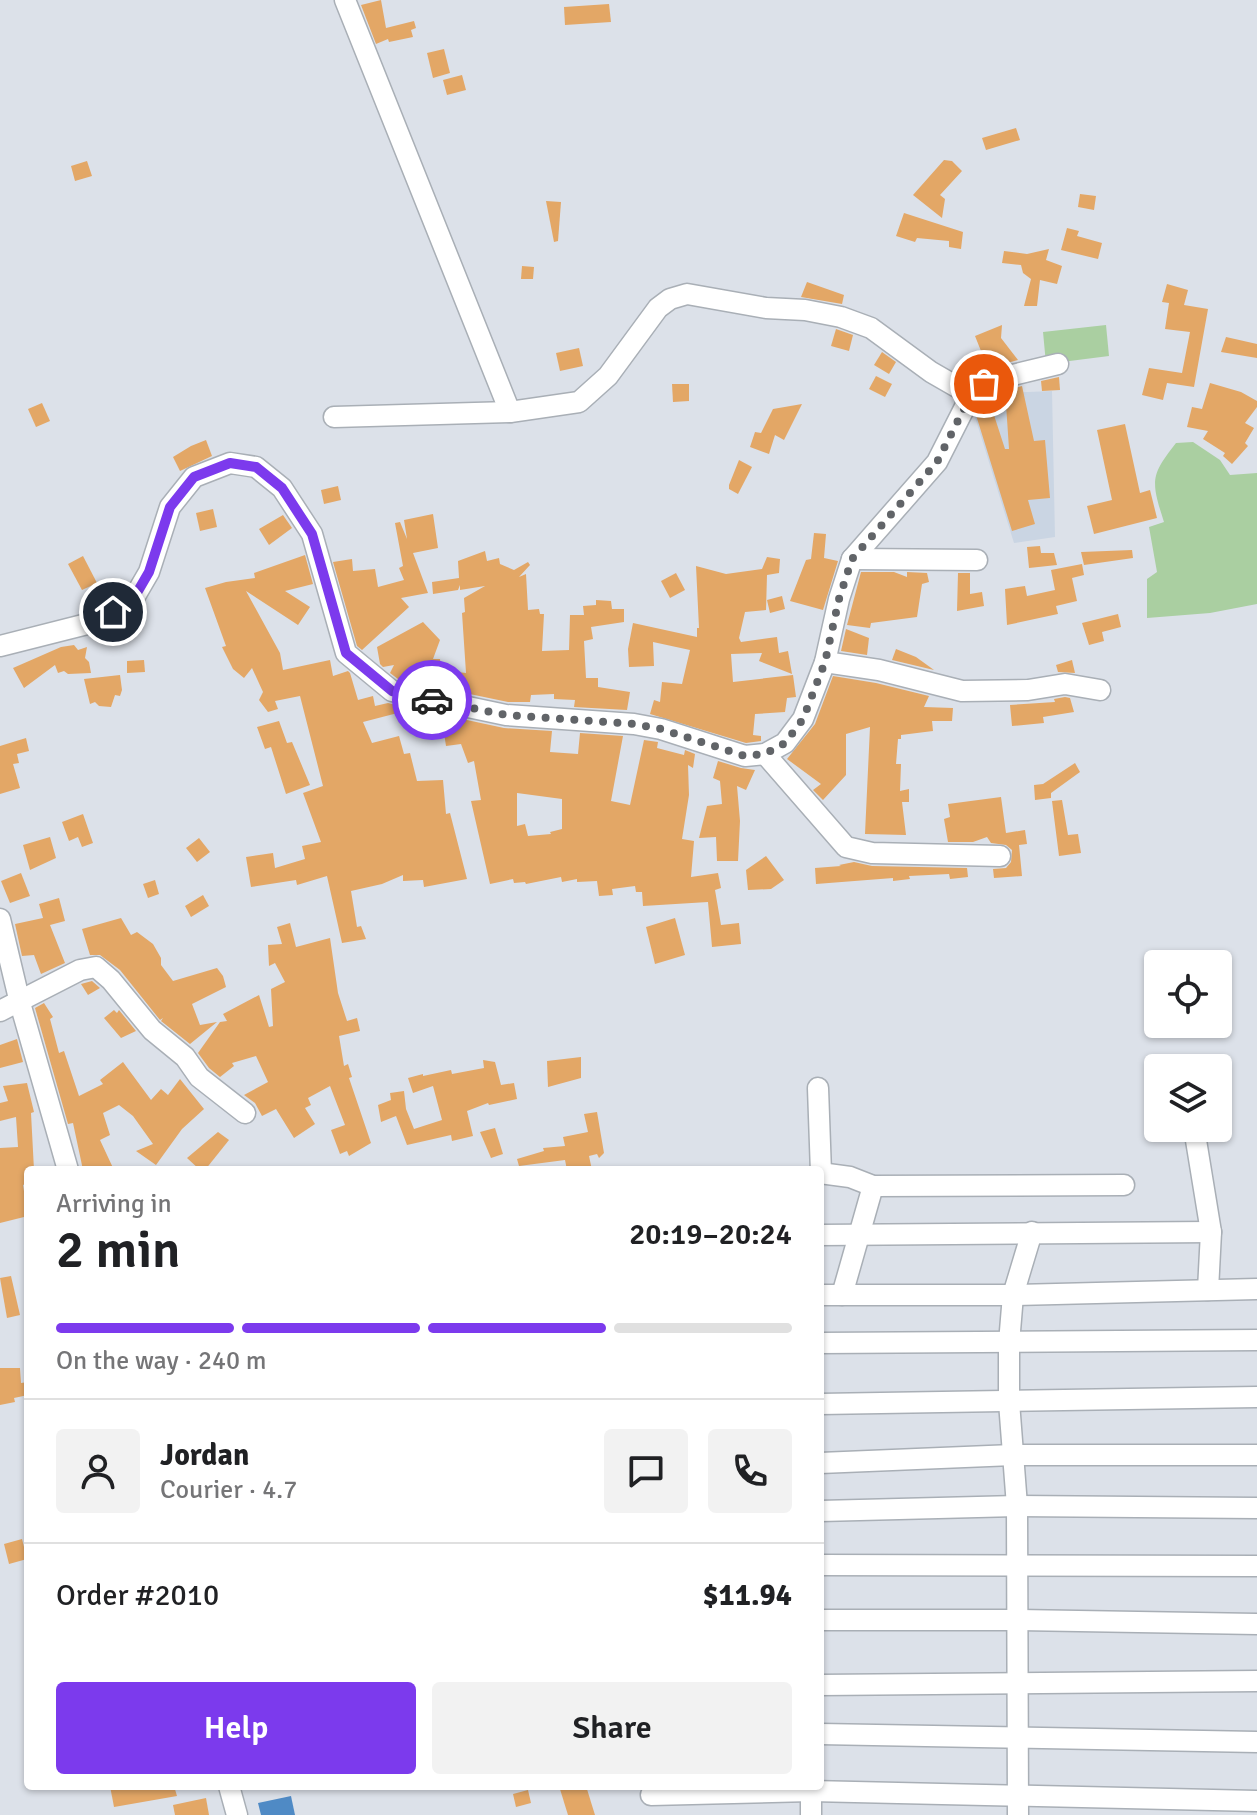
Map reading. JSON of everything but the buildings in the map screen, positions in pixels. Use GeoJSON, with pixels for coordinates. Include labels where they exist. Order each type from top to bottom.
{"type":"FeatureCollection","features":[{"type":"Feature","properties":{"kind":"street"},"geometry":{"type":"LineString","coordinates":[[345,0],[510,412]]}},
{"type":"Feature","properties":{"kind":"street"},"geometry":{"type":"LineString","coordinates":[[334,417],[510,412],[579,402],[608,376],[658,308],[670,299],[687,294],[841,317],[871,328],[931,372],[971,395]]}},
{"type":"Feature","properties":{"kind":"street"},"geometry":{"type":"LineString","coordinates":[[0,646],[95,622],[131,603],[149,572],[170,507],[194,477],[230,463],[256,467],[282,488],[312,534],[346,653],[392,691],[506,715],[634,724],[661,729],[745,756],[765,754],[785,743],[803,719],[825,662],[839,599],[852,559],[937,462],[971,395],[996,379],[1058,364]]}},
{"type":"Feature","properties":{"kind":"street"},"geometry":{"type":"LineString","coordinates":[[852,559],[977,560]]}},
{"type":"Feature","properties":{"kind":"street"},"geometry":{"type":"LineString","coordinates":[[825,662],[879,670],[962,691],[1028,690],[1065,684],[1100,690]]}},
{"type":"Feature","properties":{"kind":"street"},"geometry":{"type":"LineString","coordinates":[[765,754],[846,847],[872,853],[1000,856]]}},
{"type":"Feature","properties":{"kind":"street"},"geometry":{"type":"LineString","coordinates":[[0,919],[20,1003],[67,1166]]}},
{"type":"Feature","properties":{"kind":"street"},"geometry":{"type":"LineString","coordinates":[[0,1011],[80,970],[96,967],[111,980],[152,1030],[185,1057],[199,1077],[245,1113]]}},
{"type":"Feature","properties":{"kind":"street"},"geometry":{"type":"LineString","coordinates":[[818,1088],[820,1166]]}},
{"type":"Feature","properties":{"kind":"street"},"geometry":{"type":"LineString","coordinates":[[1196,1142],[1211,1232],[1208,1290]]}},
{"type":"Feature","properties":{"kind":"street"},"geometry":{"type":"LineString","coordinates":[[824,1174],[850,1177],[873,1186],[1124,1185]]}},
{"type":"Feature","properties":{"kind":"street"},"geometry":{"type":"LineString","coordinates":[[842,1295],[873,1186]]}},
{"type":"Feature","properties":{"kind":"street"},"geometry":{"type":"LineString","coordinates":[[1018,1805],[1017,1506],[1009,1402],[1009,1343],[1013,1295],[1032,1232]]}},
{"type":"Feature","properties":{"kind":"street"},"geometry":{"type":"LineString","coordinates":[[824,1235],[1211,1232]]}},
{"type":"Feature","properties":{"kind":"street"},"geometry":{"type":"LineString","coordinates":[[824,1295],[1013,1295],[1257,1289]]}},
{"type":"Feature","properties":{"kind":"street"},"geometry":{"type":"LineString","coordinates":[[824,1343],[1257,1340]]}},
{"type":"Feature","properties":{"kind":"street"},"geometry":{"type":"LineString","coordinates":[[824,1404],[1257,1397]]}},
{"type":"Feature","properties":{"kind":"street"},"geometry":{"type":"LineString","coordinates":[[824,1463],[1013,1455],[1257,1455]]}},
{"type":"Feature","properties":{"kind":"street"},"geometry":{"type":"LineString","coordinates":[[824,1511],[1017,1506],[1257,1508]]}},
{"type":"Feature","properties":{"kind":"street"},"geometry":{"type":"LineString","coordinates":[[824,1565],[1257,1566]]}},
{"type":"Feature","properties":{"kind":"street"},"geometry":{"type":"LineString","coordinates":[[824,1620],[1257,1624]]}},
{"type":"Feature","properties":{"kind":"street"},"geometry":{"type":"LineString","coordinates":[[824,1685],[1257,1681]]}},
{"type":"Feature","properties":{"kind":"street"},"geometry":{"type":"LineString","coordinates":[[824,1734],[1257,1742]]}},
{"type":"Feature","properties":{"kind":"street"},"geometry":{"type":"LineString","coordinates":[[230,1790],[237,1815]]}},
{"type":"Feature","properties":{"kind":"street"},"geometry":{"type":"LineString","coordinates":[[659,1815],[650,1791],[730,1790]]}},
{"type":"Feature","properties":{"kind":"street"},"geometry":{"type":"LineString","coordinates":[[811,1790],[811,1815]]}},
{"type":"Feature","properties":{"kind":"street"},"geometry":{"type":"LineString","coordinates":[[824,1790],[1018,1805],[1257,1801]]}},
{"type":"Feature","properties":{"kind":"shaded area"},"geometry":{"type":"Polygon","coordinates":[[[1052,391],[1055,537],[1014,543],[971,404],[1005,393],[1052,391]]]}},
{"type":"Feature","properties":{"kind":"green space"},"geometry":{"type":"Polygon","coordinates":[[[1106,325],[1109,356],[1046,364],[1043,332],[1106,325]]]}},
{"type":"Feature","properties":{"kind":"green space"},"geometry":{"type":"Polygon","coordinates":[[[1193,442],[1220,460],[1230,475],[1257,473],[1257,604],[1210,613],[1147,618],[1147,579],[1157,572],[1149,527],[1164,522],[1155,488],[1157,472],[1176,443],[1193,442]]]}},
{"type":"Feature","properties":{"kind":"water"},"geometry":{"type":"Polygon","coordinates":[[[291,1796],[295,1815],[261,1815],[258,1803],[291,1796]]]}},
{"type":"Feature","properties":{"kind":"way so far"},"geometry":{"type":"LineString","coordinates":[[432,700],[506,715],[634,724],[661,729],[745,756],[765,754],[785,743],[803,719],[825,662],[839,599],[852,559],[937,462],[971,395],[984,384]]}},
{"type":"Feature","properties":{"kind":"route"},"geometry":{"type":"LineString","coordinates":[[113,612],[131,603],[149,572],[170,507],[194,477],[230,463],[256,467],[282,488],[312,534],[346,653],[392,691],[432,700]]}}]}
